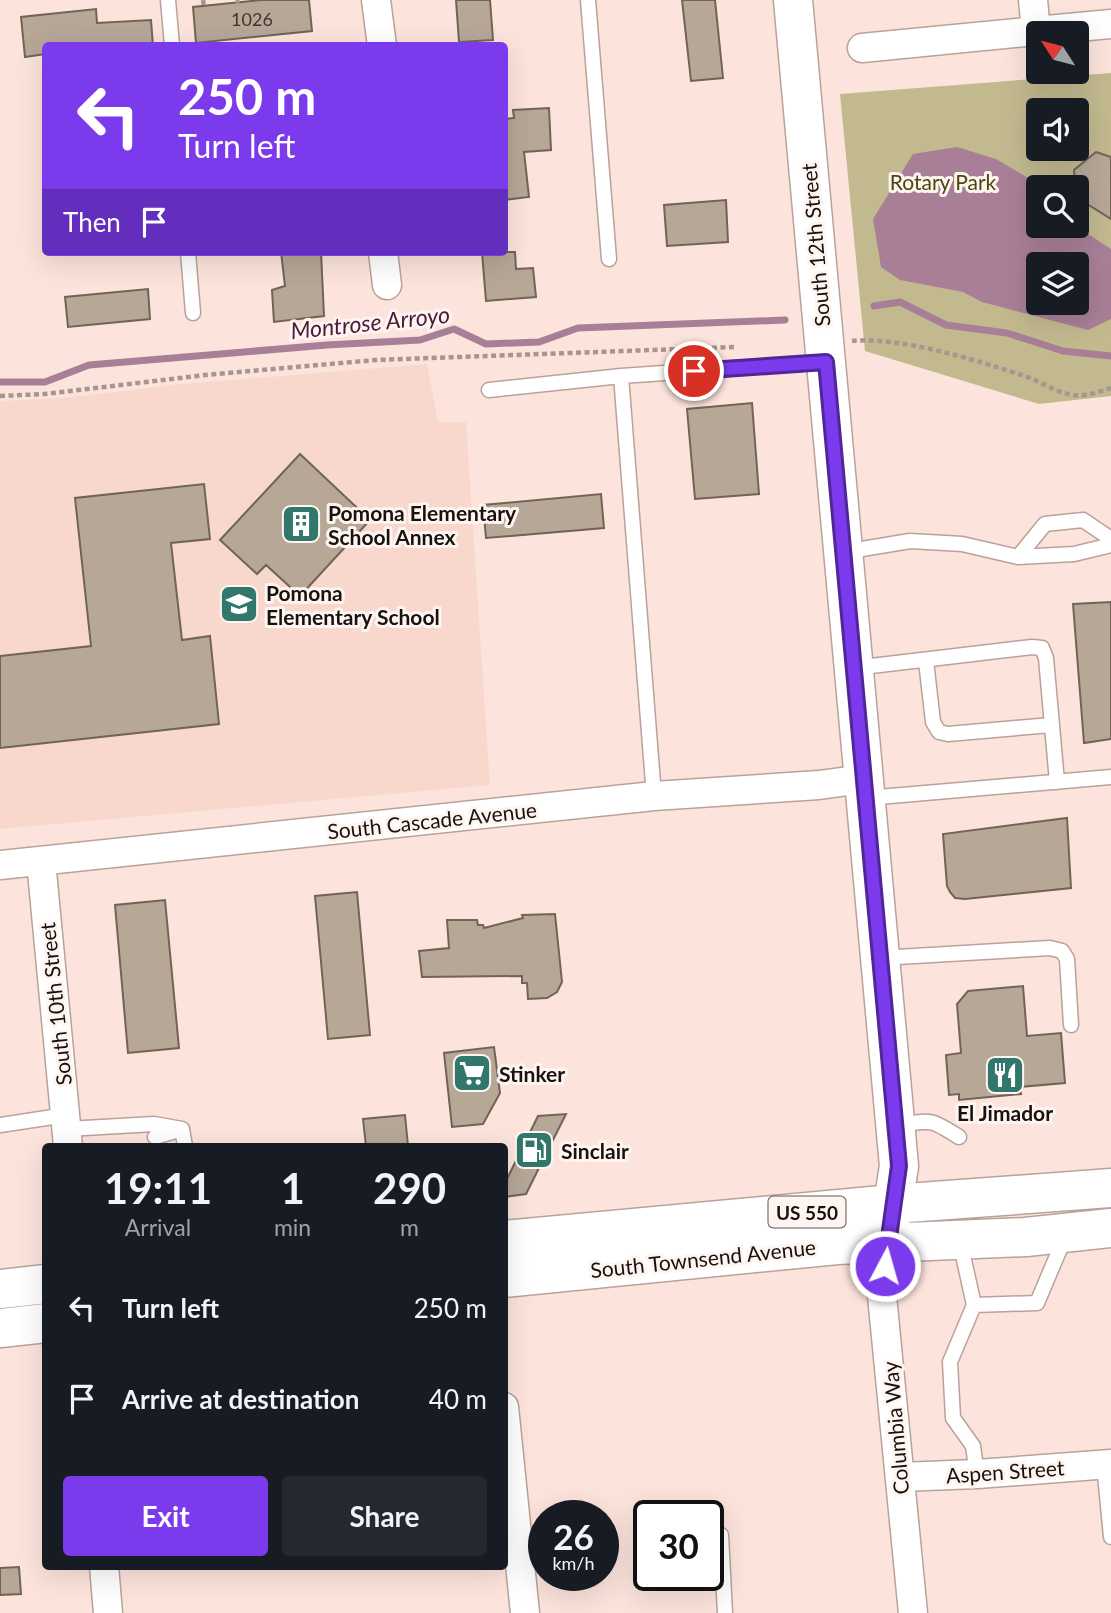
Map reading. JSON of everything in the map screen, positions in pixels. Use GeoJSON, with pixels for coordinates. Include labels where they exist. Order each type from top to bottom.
{"type":"FeatureCollection","features":[{"type":"Feature","properties":{"kind":"main road","name":"South 12th Street"},"geometry":{"type":"LineString","coordinates":[[793,0],[835,352],[842,552],[899,1177],[887,1242]]}},
{"type":"Feature","properties":{"kind":"main road","name":"South Townsend Avenue"},"geometry":{"type":"LineString","coordinates":[[508,1240],[893,1204],[1111,1188]]}},
{"type":"Feature","properties":{"kind":"main road","name":"South Townsend Avenue"},"geometry":{"type":"LineString","coordinates":[[508,1278],[887,1242],[959,1240],[1111,1228]]}},
{"type":"Feature","properties":{"kind":"main road"},"geometry":{"type":"LineString","coordinates":[[0,1289],[42,1284]]}},
{"type":"Feature","properties":{"kind":"main road"},"geometry":{"type":"LineString","coordinates":[[0,1328],[42,1324]]}},
{"type":"Feature","properties":{"kind":"street"},"geometry":{"type":"LineString","coordinates":[[376,0],[381,42]]}},
{"type":"Feature","properties":{"kind":"street"},"geometry":{"type":"LineString","coordinates":[[1032,0],[1035,21]]}},
{"type":"Feature","properties":{"kind":"street"},"geometry":{"type":"LineString","coordinates":[[1089,26],[1111,24]]}},
{"type":"Feature","properties":{"kind":"street"},"geometry":{"type":"LineString","coordinates":[[862,48],[1026,32]]}},
{"type":"Feature","properties":{"kind":"street"},"geometry":{"type":"LineString","coordinates":[[383,256],[387,285]]}},
{"type":"Feature","properties":{"kind":"street","name":"South Cascade Avenue"},"geometry":{"type":"LineString","coordinates":[[0,865],[654,796],[819,785],[864,788]]}},
{"type":"Feature","properties":{"kind":"street","name":"South 10th Street"},"geometry":{"type":"LineString","coordinates":[[41,861],[67,1130]]}},
{"type":"Feature","properties":{"kind":"street","name":"Columbia Way"},"geometry":{"type":"LineString","coordinates":[[887,1242],[882,1296],[913,1613]]}},
{"type":"Feature","properties":{"kind":"street"},"geometry":{"type":"LineString","coordinates":[[508,1446],[525,1613]]}},
{"type":"Feature","properties":{"kind":"street","name":"Aspen Street"},"geometry":{"type":"LineString","coordinates":[[900,1477],[1108,1464]]}},
{"type":"Feature","properties":{"kind":"street"},"geometry":{"type":"LineString","coordinates":[[104,1570],[108,1613]]}},
{"type":"Feature","properties":{"kind":"lane"},"geometry":{"type":"LineString","coordinates":[[168,0],[172,42]]}},
{"type":"Feature","properties":{"kind":"lane"},"geometry":{"type":"LineString","coordinates":[[588,0],[609,259]]}},
{"type":"Feature","properties":{"kind":"lane"},"geometry":{"type":"LineString","coordinates":[[188,256],[193,313]]}},
{"type":"Feature","properties":{"kind":"lane"},"geometry":{"type":"LineString","coordinates":[[489,390],[835,352]]}},
{"type":"Feature","properties":{"kind":"lane"},"geometry":{"type":"LineString","coordinates":[[621,376],[654,796]]}},
{"type":"Feature","properties":{"kind":"lane"},"geometry":{"type":"LineString","coordinates":[[1018,556],[1045,524],[1083,520],[1111,538]]}},
{"type":"Feature","properties":{"kind":"lane"},"geometry":{"type":"LineString","coordinates":[[842,552],[910,541],[962,544],[1018,556],[1074,554],[1111,545]]}},
{"type":"Feature","properties":{"kind":"lane"},"geometry":{"type":"LineString","coordinates":[[852,668],[1042,648],[1046,658],[1058,782]]}},
{"type":"Feature","properties":{"kind":"lane"},"geometry":{"type":"LineString","coordinates":[[926,661],[933,722],[939,732],[948,734],[1051,725]]}},
{"type":"Feature","properties":{"kind":"lane"},"geometry":{"type":"LineString","coordinates":[[864,788],[1058,782],[1111,777]]}},
{"type":"Feature","properties":{"kind":"lane"},"geometry":{"type":"LineString","coordinates":[[879,958],[1050,948],[1062,951],[1067,959],[1071,1025]]}},
{"type":"Feature","properties":{"kind":"lane"},"geometry":{"type":"LineString","coordinates":[[895,1125],[932,1121],[943,1125],[959,1137]]}},
{"type":"Feature","properties":{"kind":"lane"},"geometry":{"type":"LineString","coordinates":[[0,1125],[67,1130],[154,1124],[182,1129]]}},
{"type":"Feature","properties":{"kind":"lane"},"geometry":{"type":"LineString","coordinates":[[155,1137],[182,1129]]}},
{"type":"Feature","properties":{"kind":"lane"},"geometry":{"type":"LineString","coordinates":[[182,1129],[184,1143]]}},
{"type":"Feature","properties":{"kind":"lane"},"geometry":{"type":"LineString","coordinates":[[974,1306],[1037,1303],[1066,1233]]}},
{"type":"Feature","properties":{"kind":"lane"},"geometry":{"type":"LineString","coordinates":[[959,1240],[974,1306],[950,1362],[953,1418],[973,1446],[977,1474]]}},
{"type":"Feature","properties":{"kind":"lane"},"geometry":{"type":"LineString","coordinates":[[1108,1464],[1111,1537]]}},
{"type":"Feature","properties":{"kind":"lane"},"geometry":{"type":"LineString","coordinates":[[724,1591],[725,1613]]}},
{"type":"Feature","properties":{"kind":"path"},"geometry":{"type":"LineString","coordinates":[[835,352],[866,339],[900,343],[996,367],[1029,378],[1056,392],[1078,396],[1111,388]]}},
{"type":"Feature","properties":{"kind":"path"},"geometry":{"type":"LineString","coordinates":[[0,396],[46,394],[205,375],[376,360],[735,346]]}},
{"type":"Feature","properties":{"kind":"shaded area"},"geometry":{"type":"Polygon","coordinates":[[[957,147],[996,159],[1026,177],[1026,238],[1089,238],[1089,235],[1111,249],[1111,319],[1088,330],[1031,315],[1089,315],[1089,252],[1026,252],[1026,314],[982,302],[963,292],[900,280],[881,267],[873,219],[913,154],[957,147]]]}},
{"type":"Feature","properties":{"kind":"shaded area","name":"Pomona Elementary School"},"geometry":{"type":"Polygon","coordinates":[[[427,364],[438,422],[466,422],[490,785],[0,829],[0,401],[61,398],[183,384],[427,364]]]}},
{"type":"Feature","properties":{"kind":"green space","name":"Rotary Park"},"geometry":{"type":"Polygon","coordinates":[[[1111,73],[1111,396],[1039,404],[865,351],[840,94],[1026,80],[1026,84],[1089,84],[1089,75],[1111,73]]]}},
{"type":"Feature","properties":{"kind":"building"},"geometry":{"type":"Polygon","coordinates":[[[261,0],[309,0],[312,31],[196,42],[193,7],[261,0]]]}},
{"type":"Feature","properties":{"kind":"building"},"geometry":{"type":"Polygon","coordinates":[[[456,0],[490,0],[493,40],[459,42],[456,0]]]}},
{"type":"Feature","properties":{"kind":"building"},"geometry":{"type":"Polygon","coordinates":[[[682,0],[715,0],[723,78],[691,81],[682,0]]]}},
{"type":"Feature","properties":{"kind":"building"},"geometry":{"type":"Polygon","coordinates":[[[96,9],[97,23],[151,20],[153,42],[42,42],[42,55],[25,57],[21,17],[96,9]]]}},
{"type":"Feature","properties":{"kind":"building"},"geometry":{"type":"Polygon","coordinates":[[[549,108],[551,150],[524,152],[529,197],[508,200],[508,119],[514,118],[513,110],[549,108]]]}},
{"type":"Feature","properties":{"kind":"building"},"geometry":{"type":"Polygon","coordinates":[[[1096,152],[1111,157],[1111,219],[1089,205],[1089,175],[1074,175],[1074,170],[1089,161],[1096,152]]]}},
{"type":"Feature","properties":{"kind":"building"},"geometry":{"type":"Polygon","coordinates":[[[726,200],[728,242],[667,246],[664,205],[726,200]]]}},
{"type":"Feature","properties":{"kind":"building"},"geometry":{"type":"Polygon","coordinates":[[[508,252],[515,252],[516,269],[533,268],[536,297],[486,301],[482,256],[508,256],[508,252]]]}},
{"type":"Feature","properties":{"kind":"building"},"geometry":{"type":"Polygon","coordinates":[[[281,256],[321,256],[324,316],[274,322],[272,290],[285,286],[281,256]]]}},
{"type":"Feature","properties":{"kind":"building"},"geometry":{"type":"Polygon","coordinates":[[[148,289],[150,319],[68,327],[65,297],[148,289]]]}},
{"type":"Feature","properties":{"kind":"building"},"geometry":{"type":"Polygon","coordinates":[[[752,403],[759,494],[695,499],[687,409],[752,403]]]}},
{"type":"Feature","properties":{"kind":"building","name":"Pomona Elementary School Annex"},"geometry":{"type":"Polygon","coordinates":[[[300,454],[370,520],[300,596],[266,565],[257,574],[220,540],[300,454]]]}},
{"type":"Feature","properties":{"kind":"building","name":"Pomona Elementary School"},"geometry":{"type":"Polygon","coordinates":[[[204,484],[210,539],[171,543],[182,640],[210,636],[219,724],[0,748],[0,656],[91,646],[75,498],[204,484]]]}},
{"type":"Feature","properties":{"kind":"building"},"geometry":{"type":"Polygon","coordinates":[[[601,494],[604,528],[486,538],[483,505],[601,494]]]}},
{"type":"Feature","properties":{"kind":"building"},"geometry":{"type":"Polygon","coordinates":[[[1111,602],[1111,739],[1084,743],[1073,604],[1111,602]]]}},
{"type":"Feature","properties":{"kind":"building"},"geometry":{"type":"Polygon","coordinates":[[[1067,818],[1071,888],[965,899],[955,898],[950,892],[947,886],[943,834],[1067,818]]]}},
{"type":"Feature","properties":{"kind":"building"},"geometry":{"type":"Polygon","coordinates":[[[357,892],[370,1035],[328,1039],[315,896],[357,892]]]}},
{"type":"Feature","properties":{"kind":"building"},"geometry":{"type":"Polygon","coordinates":[[[165,900],[179,1048],[128,1053],[115,905],[165,900]]]}},
{"type":"Feature","properties":{"kind":"building"},"geometry":{"type":"Polygon","coordinates":[[[555,914],[562,982],[557,992],[547,998],[528,999],[527,983],[522,983],[522,976],[422,977],[419,951],[449,948],[447,920],[477,920],[478,925],[483,925],[484,928],[523,918],[522,915],[555,914]]]}},
{"type":"Feature","properties":{"kind":"building"},"geometry":{"type":"Polygon","coordinates":[[[1023,986],[1027,1036],[1061,1033],[1065,1083],[1020,1087],[1021,1094],[959,1100],[959,1094],[949,1095],[946,1055],[961,1053],[957,1004],[968,991],[1023,986]]]}},
{"type":"Feature","properties":{"kind":"building","name":"Stinker"},"geometry":{"type":"Polygon","coordinates":[[[494,1047],[500,1093],[483,1124],[452,1127],[444,1053],[494,1047]]]}},
{"type":"Feature","properties":{"kind":"building","name":"Sinclair"},"geometry":{"type":"Polygon","coordinates":[[[566,1114],[526,1194],[508,1196],[508,1177],[538,1116],[566,1114]]]}},
{"type":"Feature","properties":{"kind":"building"},"geometry":{"type":"Polygon","coordinates":[[[405,1115],[408,1143],[366,1143],[363,1119],[405,1115]]]}},
{"type":"Feature","properties":{"kind":"building"},"geometry":{"type":"Polygon","coordinates":[[[19,1567],[21,1594],[0,1595],[0,1568],[19,1567]]]}},
{"type":"Feature","properties":{"kind":"waterway","name":"Montrose Arroyo"},"geometry":{"type":"LineString","coordinates":[[874,306],[900,302],[946,325],[1007,333],[1063,351],[1111,356]]}},
{"type":"Feature","properties":{"kind":"waterway","name":"Montrose Arroyo"},"geometry":{"type":"LineString","coordinates":[[0,382],[45,382],[89,365],[420,340],[454,329],[486,344],[539,342],[578,328],[785,320]]}},
{"type":"Feature","properties":{"kind":"place","name":"Pomona Elementary School Annex"},"geometry":{"type":"Point","coordinates":[301,524]}},
{"type":"Feature","properties":{"kind":"place","name":"Pomona Elementary School"},"geometry":{"type":"Point","coordinates":[239,604]}},
{"type":"Feature","properties":{"kind":"place","name":"Stinker"},"geometry":{"type":"Point","coordinates":[472,1073]}},
{"type":"Feature","properties":{"kind":"place","name":"El Jimador"},"geometry":{"type":"Point","coordinates":[1005,1075]}},
{"type":"Feature","properties":{"kind":"place","name":"Sinclair"},"geometry":{"type":"Point","coordinates":[534,1150]}},
{"type":"Feature","properties":{"kind":"route"},"geometry":{"type":"LineString","coordinates":[[694,371],[826,362],[899,1166],[885,1266]]}}]}
